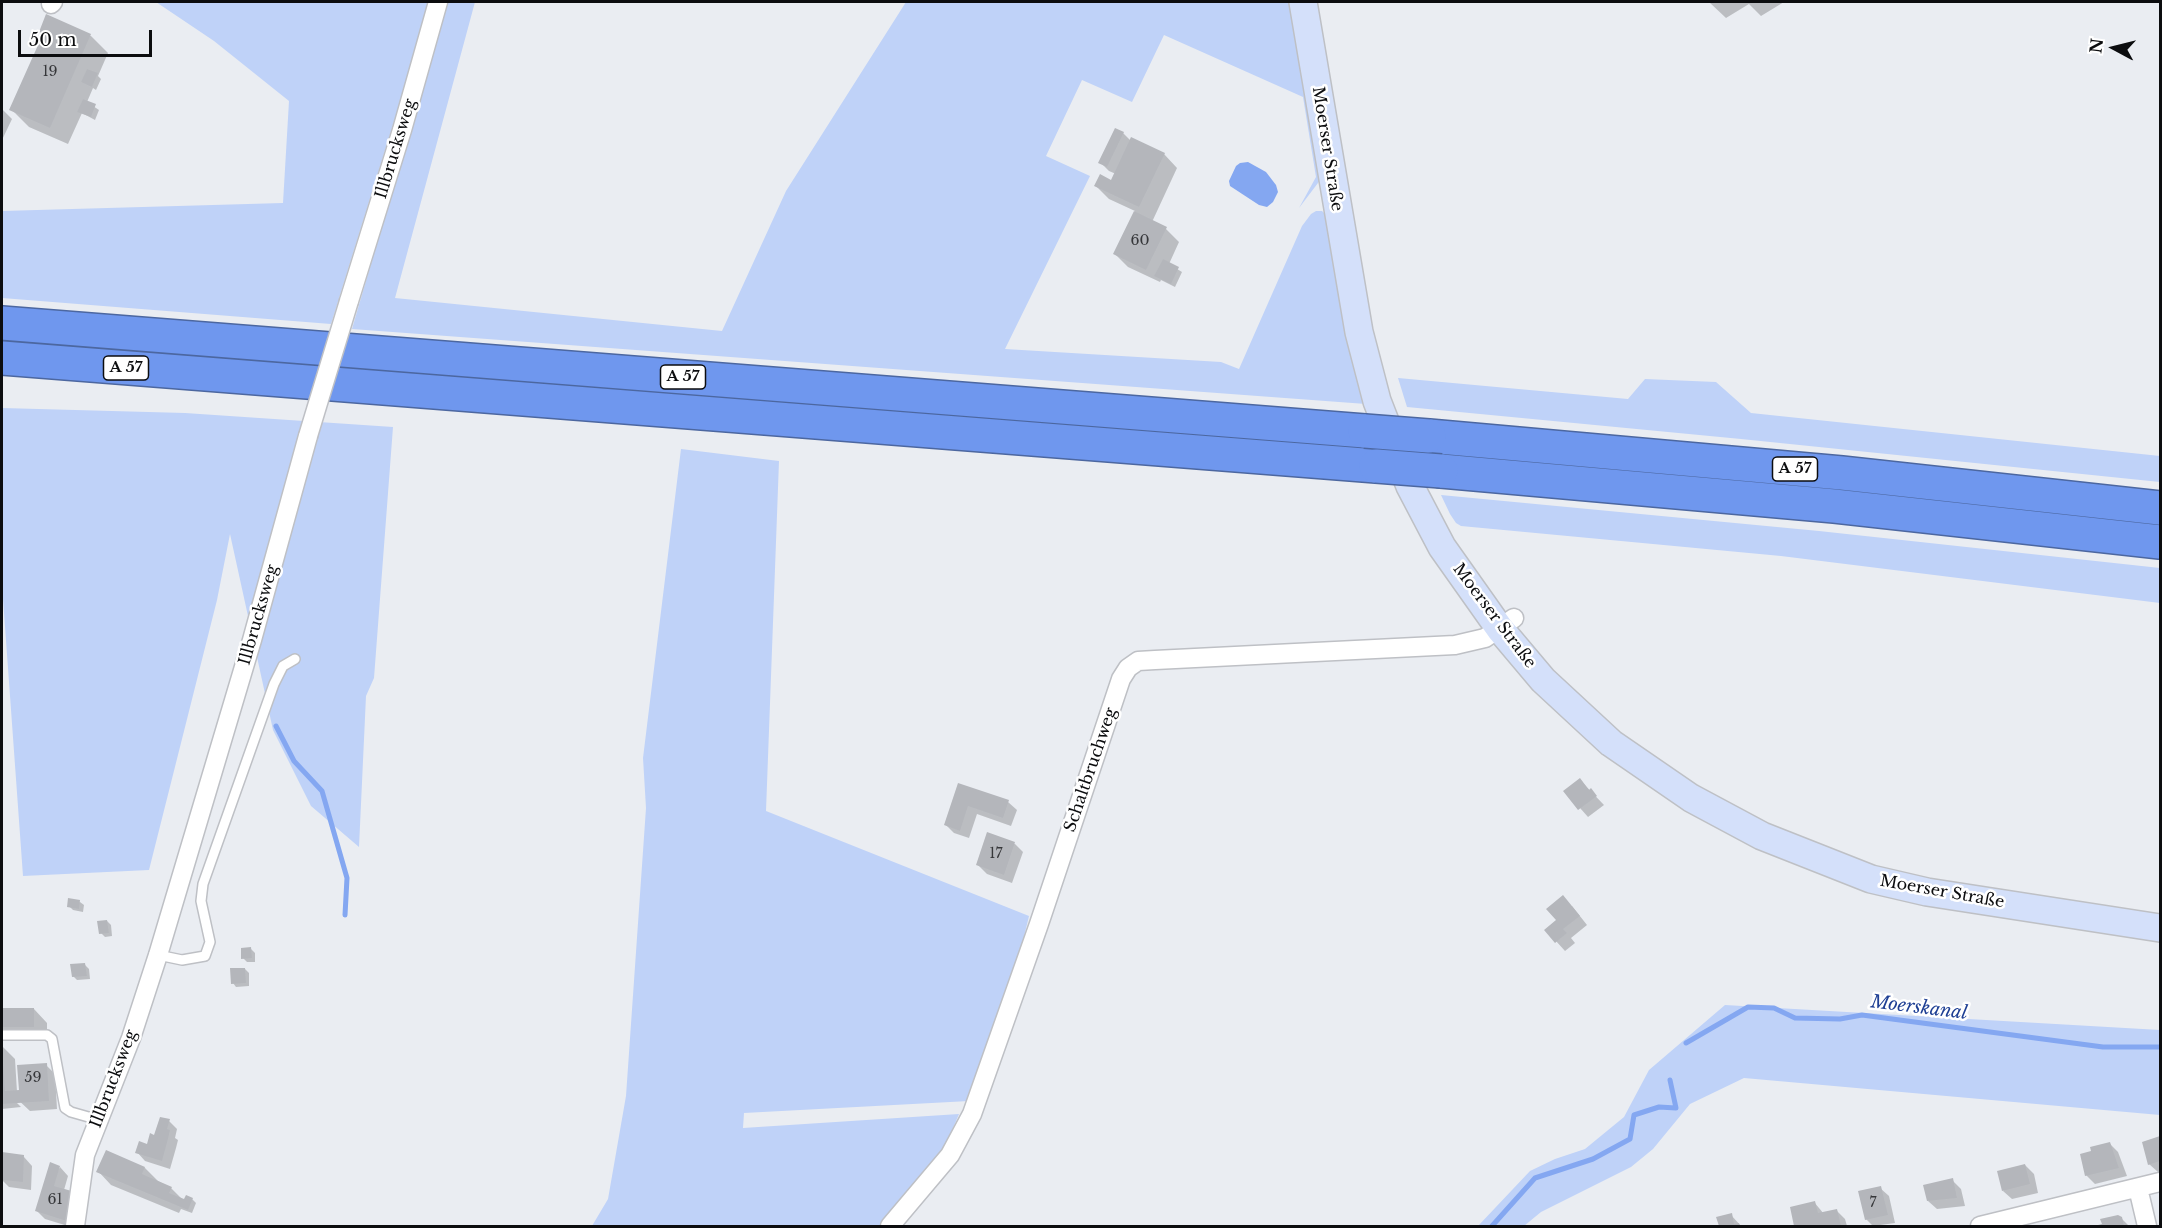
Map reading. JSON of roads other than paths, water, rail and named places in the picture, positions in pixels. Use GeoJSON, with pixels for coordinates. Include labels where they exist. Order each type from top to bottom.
{"type":"FeatureCollection","features":[{"type":"Feature","properties":{"kind":"highway","name":"A 57"},"geometry":{"type":"LineString","coordinates":[[2,323],[1429,436],[1842,473],[2160,508]]}},
{"type":"Feature","properties":{"kind":"highway","name":"A 57"},"geometry":{"type":"LineString","coordinates":[[2,358],[1441,471],[1834,506],[2160,542]]}},
{"type":"Feature","properties":{"kind":"street","name":"Illbrucksweg"},"geometry":{"type":"LineString","coordinates":[[75,1227],[85,1155],[131,1038],[158,955],[252,640],[308,436],[399,141],[438,2]]}},
{"type":"Feature","properties":{"kind":"street","name":"Moerser Straße"},"geometry":{"type":"LineString","coordinates":[[1303,2],[1359,332],[1377,401],[1410,486],[1442,547],[1507,624],[1543,680],[1611,742],[1690,798],[1762,836],[1871,879],[1927,892],[2160,928]]}},
{"type":"Feature","properties":{"kind":"street","name":"Schaltbruchweg"},"geometry":{"type":"LineString","coordinates":[[890,1227],[950,1155],[972,1114],[1039,924],[1121,679],[1128,668],[1138,661],[1455,645],[1485,638],[1507,624]]}},
{"type":"Feature","properties":{"kind":"street"},"geometry":{"type":"LineString","coordinates":[[1980,1227],[2160,1182]]}},
{"type":"Feature","properties":{"kind":"street"},"geometry":{"type":"LineString","coordinates":[[2138,1188],[2147,1227]]}},
{"type":"Feature","properties":{"kind":"lane"},"geometry":{"type":"LineString","coordinates":[[158,955],[182,960],[205,956],[210,942],[201,901],[203,884],[274,684],[283,666],[295,659]]}},
{"type":"Feature","properties":{"kind":"lane"},"geometry":{"type":"LineString","coordinates":[[2,1035],[47,1035],[52,1038],[65,1108],[71,1113],[99,1120]]}},
{"type":"Feature","properties":{"kind":"water"},"geometry":{"type":"Polygon","coordinates":[[[1248,162],[1266,172],[1276,185],[1278,192],[1273,202],[1267,207],[1259,205],[1230,186],[1229,181],[1236,166],[1248,162]]]}},
{"type":"Feature","properties":{"kind":"waterway"},"geometry":{"type":"LineString","coordinates":[[276,726],[294,761],[322,791],[347,878],[345,915]]}},
{"type":"Feature","properties":{"kind":"waterway","name":"Moerskanal"},"geometry":{"type":"LineString","coordinates":[[1686,1043],[1748,1007],[1774,1008],[1795,1018],[1840,1019],[1862,1015],[2103,1047],[2160,1047]]}},
{"type":"Feature","properties":{"kind":"waterway","name":"Moerskanal"},"geometry":{"type":"LineString","coordinates":[[1492,1226],[1535,1178],[1593,1159],[1630,1139],[1634,1115],[1659,1107],[1676,1108],[1670,1080]]}}]}
